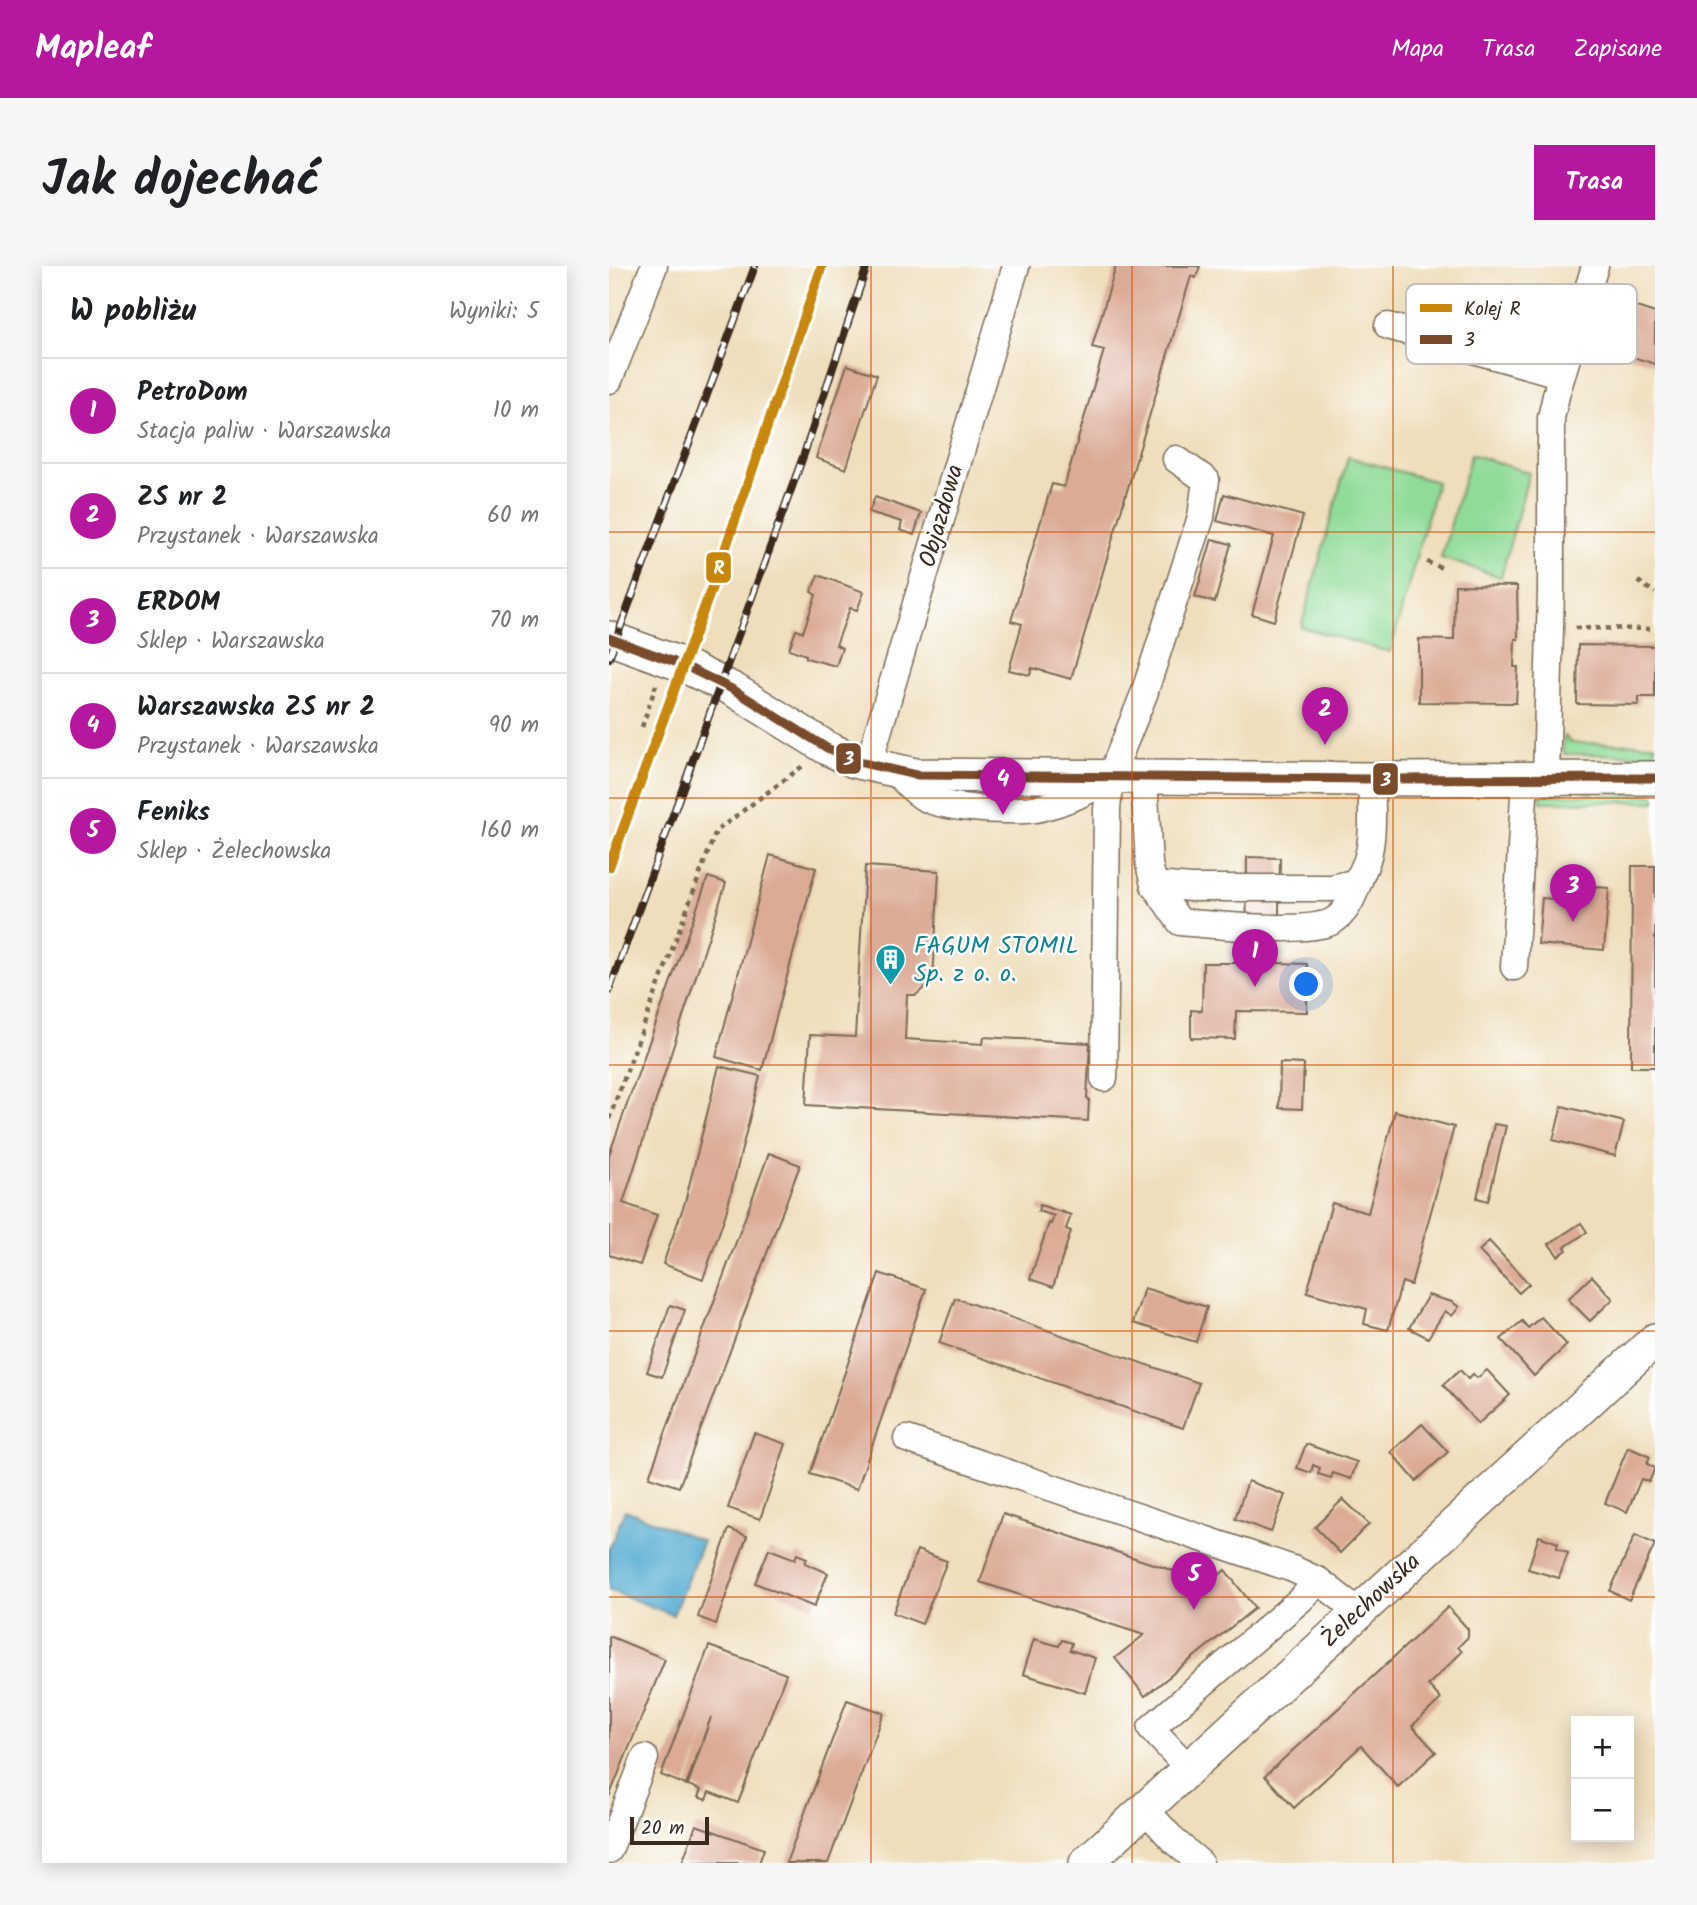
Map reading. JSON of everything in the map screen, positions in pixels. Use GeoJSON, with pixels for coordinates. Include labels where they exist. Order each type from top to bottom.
{"type":"FeatureCollection","features":[{"type":"Feature","properties":{"kind":"main road"},"geometry":{"type":"LineString","coordinates":[[609,638],[666,658],[734,690],[827,748],[882,768],[916,775],[1110,778],[1655,778]]}},
{"type":"Feature","properties":{"kind":"main road","name":"Żelechowska"},"geometry":{"type":"LineString","coordinates":[[1086,1863],[1655,1340]]}},
{"type":"Feature","properties":{"kind":"street"},"geometry":{"type":"LineString","coordinates":[[609,380],[655,266]]}},
{"type":"Feature","properties":{"kind":"street","name":"Objazdowa"},"geometry":{"type":"LineString","coordinates":[[882,768],[1016,266]]}},
{"type":"Feature","properties":{"kind":"street"},"geometry":{"type":"LineString","coordinates":[[1590,284],[1595,266]]}},
{"type":"Feature","properties":{"kind":"street"},"geometry":{"type":"LineString","coordinates":[[1388,326],[1406,331]]}},
{"type":"Feature","properties":{"kind":"street"},"geometry":{"type":"LineString","coordinates":[[1523,364],[1562,375]]}},
{"type":"Feature","properties":{"kind":"street"},"geometry":{"type":"LineString","coordinates":[[1514,967],[1550,628],[1551,418],[1565,364]]}},
{"type":"Feature","properties":{"kind":"street"},"geometry":{"type":"LineString","coordinates":[[1104,1078],[1107,810],[1110,778],[1144,694],[1201,517],[1206,480],[1176,459]]}},
{"type":"Feature","properties":{"kind":"street"},"geometry":{"type":"LineString","coordinates":[[1144,778],[1149,864],[1154,885],[1180,922],[1240,927],[1311,926],[1333,921],[1350,903],[1364,867],[1373,820],[1371,779]]}},
{"type":"Feature","properties":{"kind":"street"},"geometry":{"type":"LineString","coordinates":[[1154,885],[1192,888],[1332,888],[1353,882],[1364,867]]}},
{"type":"Feature","properties":{"kind":"street"},"geometry":{"type":"LineString","coordinates":[[907,1439],[1293,1569],[1319,1581],[1359,1612]]}},
{"type":"Feature","properties":{"kind":"street"},"geometry":{"type":"LineString","coordinates":[[1189,1769],[1151,1728],[1319,1581]]}},
{"type":"Feature","properties":{"kind":"street"},"geometry":{"type":"LineString","coordinates":[[609,1850],[645,1758]]}},
{"type":"Feature","properties":{"kind":"street"},"geometry":{"type":"LineString","coordinates":[[1145,1808],[1174,1841],[1200,1863]]}},
{"type":"Feature","properties":{"kind":"path"},"geometry":{"type":"LineString","coordinates":[[1427,562],[1445,569]]}},
{"type":"Feature","properties":{"kind":"path"},"geometry":{"type":"LineString","coordinates":[[1638,580],[1655,593]]}},
{"type":"Feature","properties":{"kind":"path"},"geometry":{"type":"LineString","coordinates":[[1550,628],[1655,629]]}},
{"type":"Feature","properties":{"kind":"path"},"geometry":{"type":"LineString","coordinates":[[642,727],[666,658]]}},
{"type":"Feature","properties":{"kind":"path"},"geometry":{"type":"LineString","coordinates":[[609,1119],[716,831],[827,748]]}},
{"type":"Feature","properties":{"kind":"green space"},"geometry":{"type":"Polygon","coordinates":[[[1471,454],[1529,473],[1501,577],[1441,558],[1471,454]]]}},
{"type":"Feature","properties":{"kind":"green space"},"geometry":{"type":"Polygon","coordinates":[[[1348,457],[1437,482],[1390,652],[1301,627],[1348,457]]]}},
{"type":"Feature","properties":{"kind":"green space"},"geometry":{"type":"Polygon","coordinates":[[[1565,736],[1571,743],[1655,744],[1655,755],[1564,754],[1562,745],[1565,736]]]}},
{"type":"Feature","properties":{"kind":"green space"},"geometry":{"type":"Polygon","coordinates":[[[1541,795],[1655,795],[1655,802],[1541,802],[1541,795]]]}},
{"type":"Feature","properties":{"kind":"water"},"geometry":{"type":"Polygon","coordinates":[[[625,1510],[703,1541],[673,1615],[609,1590],[609,1549],[625,1510]]]}},
{"type":"Feature","properties":{"kind":"building"},"geometry":{"type":"Polygon","coordinates":[[[1116,266],[1200,266],[1196,278],[1191,276],[1071,679],[1032,668],[1030,675],[1009,670],[1022,624],[1011,621],[1052,484],[1064,487],[1104,350],[1092,347],[1116,266]]]}},
{"type":"Feature","properties":{"kind":"building"},"geometry":{"type":"Polygon","coordinates":[[[1637,307],[1655,313],[1655,364],[1637,358],[1637,307]]]}},
{"type":"Feature","properties":{"kind":"building"},"geometry":{"type":"Polygon","coordinates":[[[847,365],[877,375],[846,469],[816,458],[847,365]]]}},
{"type":"Feature","properties":{"kind":"building"},"geometry":{"type":"Polygon","coordinates":[[[1224,494],[1303,516],[1274,621],[1252,614],[1274,536],[1217,521],[1224,494]]]}},
{"type":"Feature","properties":{"kind":"building"},"geometry":{"type":"Polygon","coordinates":[[[875,497],[921,513],[914,535],[900,530],[902,522],[869,512],[875,497]]]}},
{"type":"Feature","properties":{"kind":"building"},"geometry":{"type":"Polygon","coordinates":[[[1212,539],[1231,544],[1215,602],[1195,597],[1212,539]]]}},
{"type":"Feature","properties":{"kind":"building"},"geometry":{"type":"Polygon","coordinates":[[[818,575],[864,592],[857,610],[850,608],[836,645],[842,648],[836,666],[806,658],[806,655],[789,649],[796,630],[803,632],[816,595],[811,592],[818,575]]]}},
{"type":"Feature","properties":{"kind":"building"},"geometry":{"type":"Polygon","coordinates":[[[1455,585],[1517,586],[1518,639],[1515,639],[1514,667],[1518,667],[1516,703],[1419,702],[1419,639],[1454,640],[1455,585]]]}},
{"type":"Feature","properties":{"kind":"building"},"geometry":{"type":"Polygon","coordinates":[[[1578,645],[1655,646],[1655,697],[1639,697],[1639,705],[1577,704],[1578,645]]]}},
{"type":"Feature","properties":{"kind":"building"},"geometry":{"type":"Polygon","coordinates":[[[770,855],[816,868],[762,1070],[716,1057],[770,855]]]}},
{"type":"Feature","properties":{"kind":"building"},"geometry":{"type":"Polygon","coordinates":[[[1247,857],[1280,858],[1278,963],[1307,964],[1307,1012],[1236,1011],[1235,1039],[1191,1038],[1191,1010],[1202,1011],[1203,963],[1246,963],[1247,857]]]}},
{"type":"Feature","properties":{"kind":"building","name":"FAGUM STOMIL Sp. z o. o."},"geometry":{"type":"Polygon","coordinates":[[[865,866],[939,871],[933,980],[916,995],[907,995],[905,1039],[983,1044],[984,1037],[1090,1043],[1088,1121],[806,1105],[810,1035],[855,1037],[865,866]]]}},
{"type":"Feature","properties":{"kind":"building"},"geometry":{"type":"Polygon","coordinates":[[[1632,866],[1655,866],[1655,1067],[1631,1067],[1632,866]]]}},
{"type":"Feature","properties":{"kind":"building"},"geometry":{"type":"Polygon","coordinates":[[[708,877],[726,883],[623,1203],[657,1215],[640,1265],[609,1255],[609,1155],[708,877]]]}},
{"type":"Feature","properties":{"kind":"building"},"geometry":{"type":"Polygon","coordinates":[[[1584,886],[1609,888],[1604,950],[1538,944],[1542,898],[1563,900],[1564,891],[1583,893],[1584,886]]]}},
{"type":"Feature","properties":{"kind":"building"},"geometry":{"type":"Polygon","coordinates":[[[1280,1063],[1304,1064],[1302,1109],[1279,1108],[1280,1063]]]}},
{"type":"Feature","properties":{"kind":"building"},"geometry":{"type":"Polygon","coordinates":[[[719,1066],[760,1076],[726,1213],[703,1279],[663,1264],[685,1202],[719,1066]]]}},
{"type":"Feature","properties":{"kind":"building"},"geometry":{"type":"Polygon","coordinates":[[[1562,1106],[1624,1122],[1615,1156],[1553,1140],[1562,1106]]]}},
{"type":"Feature","properties":{"kind":"building"},"geometry":{"type":"Polygon","coordinates":[[[1395,1111],[1454,1127],[1411,1285],[1402,1282],[1388,1330],[1364,1324],[1367,1309],[1307,1292],[1332,1203],[1368,1213],[1395,1111]]]}},
{"type":"Feature","properties":{"kind":"building"},"geometry":{"type":"Polygon","coordinates":[[[1494,1124],[1506,1126],[1488,1201],[1477,1198],[1494,1124]]]}},
{"type":"Feature","properties":{"kind":"building"},"geometry":{"type":"Polygon","coordinates":[[[769,1153],[800,1165],[679,1487],[649,1477],[769,1153]]]}},
{"type":"Feature","properties":{"kind":"building"},"geometry":{"type":"Polygon","coordinates":[[[1040,1205],[1071,1215],[1066,1229],[1071,1231],[1053,1287],[1030,1279],[1049,1223],[1051,1224],[1054,1216],[1038,1211],[1040,1205]]]}},
{"type":"Feature","properties":{"kind":"building"},"geometry":{"type":"Polygon","coordinates":[[[1581,1223],[1587,1232],[1565,1247],[1567,1250],[1558,1256],[1549,1244],[1581,1223]]]}},
{"type":"Feature","properties":{"kind":"building"},"geometry":{"type":"Polygon","coordinates":[[[1489,1241],[1529,1284],[1519,1293],[1479,1251],[1489,1241]]]}},
{"type":"Feature","properties":{"kind":"building"},"geometry":{"type":"Polygon","coordinates":[[[879,1273],[926,1289],[857,1489],[810,1474],[879,1273]]]}},
{"type":"Feature","properties":{"kind":"building"},"geometry":{"type":"Polygon","coordinates":[[[1592,1276],[1613,1299],[1590,1321],[1568,1299],[1592,1276]]]}},
{"type":"Feature","properties":{"kind":"building"},"geometry":{"type":"Polygon","coordinates":[[[1144,1288],[1207,1307],[1196,1342],[1133,1323],[1144,1288]]]}},
{"type":"Feature","properties":{"kind":"building"},"geometry":{"type":"Polygon","coordinates":[[[1428,1295],[1452,1302],[1459,1307],[1452,1316],[1445,1311],[1428,1338],[1409,1328],[1428,1295]]]}},
{"type":"Feature","properties":{"kind":"building"},"geometry":{"type":"Polygon","coordinates":[[[955,1298],[1199,1383],[1183,1428],[939,1343],[955,1298]]]}},
{"type":"Feature","properties":{"kind":"building"},"geometry":{"type":"Polygon","coordinates":[[[670,1305],[685,1310],[662,1377],[647,1372],[670,1305]]]}},
{"type":"Feature","properties":{"kind":"building"},"geometry":{"type":"Polygon","coordinates":[[[1541,1317],[1567,1345],[1534,1376],[1501,1339],[1522,1321],[1528,1328],[1541,1317]]]}},
{"type":"Feature","properties":{"kind":"building"},"geometry":{"type":"Polygon","coordinates":[[[1460,1370],[1468,1379],[1473,1374],[1477,1378],[1487,1370],[1510,1395],[1478,1424],[1443,1385],[1460,1370]]]}},
{"type":"Feature","properties":{"kind":"building"},"geometry":{"type":"Polygon","coordinates":[[[1422,1424],[1448,1452],[1416,1481],[1391,1452],[1422,1424]]]}},
{"type":"Feature","properties":{"kind":"building"},"geometry":{"type":"Polygon","coordinates":[[[754,1433],[786,1444],[760,1519],[728,1508],[754,1433]]]}},
{"type":"Feature","properties":{"kind":"building"},"geometry":{"type":"Polygon","coordinates":[[[1306,1444],[1357,1462],[1351,1479],[1333,1473],[1331,1478],[1318,1474],[1320,1468],[1313,1465],[1311,1473],[1297,1468],[1306,1444]]]}},
{"type":"Feature","properties":{"kind":"building"},"geometry":{"type":"Polygon","coordinates":[[[1628,1447],[1650,1457],[1647,1464],[1655,1468],[1649,1482],[1641,1479],[1627,1512],[1605,1503],[1628,1447]]]}},
{"type":"Feature","properties":{"kind":"building"},"geometry":{"type":"Polygon","coordinates":[[[1248,1481],[1285,1495],[1271,1532],[1235,1519],[1248,1481]]]}},
{"type":"Feature","properties":{"kind":"building"},"geometry":{"type":"Polygon","coordinates":[[[1343,1499],[1369,1524],[1340,1553],[1315,1527],[1343,1499]]]}},
{"type":"Feature","properties":{"kind":"building"},"geometry":{"type":"Polygon","coordinates":[[[1003,1514],[1210,1583],[1225,1570],[1255,1608],[1145,1696],[1115,1658],[1144,1635],[980,1582],[1003,1514]]]}},
{"type":"Feature","properties":{"kind":"building"},"geometry":{"type":"Polygon","coordinates":[[[729,1529],[747,1536],[716,1624],[698,1617],[729,1529]]]}},
{"type":"Feature","properties":{"kind":"building"},"geometry":{"type":"Polygon","coordinates":[[[1635,1535],[1655,1544],[1629,1600],[1610,1591],[1635,1535]]]}},
{"type":"Feature","properties":{"kind":"building"},"geometry":{"type":"Polygon","coordinates":[[[1539,1536],[1558,1543],[1557,1548],[1568,1553],[1559,1578],[1528,1569],[1539,1536]]]}},
{"type":"Feature","properties":{"kind":"building"},"geometry":{"type":"Polygon","coordinates":[[[769,1549],[795,1559],[797,1554],[807,1558],[805,1563],[828,1573],[814,1607],[755,1583],[769,1549]]]}},
{"type":"Feature","properties":{"kind":"building"},"geometry":{"type":"Polygon","coordinates":[[[917,1550],[947,1561],[922,1624],[893,1613],[917,1550]]]}},
{"type":"Feature","properties":{"kind":"building"},"geometry":{"type":"Polygon","coordinates":[[[1448,1607],[1468,1629],[1468,1637],[1458,1647],[1462,1652],[1428,1685],[1441,1699],[1412,1726],[1436,1752],[1398,1787],[1361,1746],[1294,1808],[1265,1776],[1448,1607]]]}},
{"type":"Feature","properties":{"kind":"building"},"geometry":{"type":"Polygon","coordinates":[[[609,1636],[665,1659],[609,1797],[609,1636]]]}},
{"type":"Feature","properties":{"kind":"building"},"geometry":{"type":"Polygon","coordinates":[[[1034,1639],[1059,1646],[1062,1640],[1072,1643],[1070,1650],[1095,1658],[1085,1693],[1023,1674],[1034,1639]]]}},
{"type":"Feature","properties":{"kind":"building"},"geometry":{"type":"Polygon","coordinates":[[[709,1646],[786,1674],[738,1803],[709,1792],[706,1800],[698,1797],[701,1790],[688,1785],[711,1717],[686,1785],[661,1775],[709,1646]]]}},
{"type":"Feature","properties":{"kind":"building"},"geometry":{"type":"Polygon","coordinates":[[[847,1700],[884,1713],[828,1863],[786,1863],[847,1700]]]}},
{"type":"Feature","properties":{"kind":"building"},"geometry":{"type":"Polygon","coordinates":[[[696,1825],[764,1849],[759,1863],[682,1863],[696,1825]]]}},
{"type":"Feature","properties":{"kind":"railway"},"geometry":{"type":"LineString","coordinates":[[609,658],[755,266]]}},
{"type":"Feature","properties":{"kind":"railway"},"geometry":{"type":"LineString","coordinates":[[609,991],[804,454],[867,266]]}},
{"type":"Feature","properties":{"kind":"rail line","name":"R"},"geometry":{"type":"LineString","coordinates":[[609,867],[716,576],[822,266]]}},
{"type":"Feature","properties":{"kind":"transit line","name":"3"},"geometry":{"type":"LineString","coordinates":[[609,638],[683,665],[734,690],[827,748],[854,761],[916,775],[1371,779],[1655,778]]}},
{"type":"Feature","properties":{"kind":"place","name":"ZS nr 2"},"geometry":{"type":"Point","coordinates":[1325,745]}},
{"type":"Feature","properties":{"kind":"place","name":"Warszawska ZS nr 2"},"geometry":{"type":"Point","coordinates":[1003,815]}},
{"type":"Feature","properties":{"kind":"place","name":"ERDOM"},"geometry":{"type":"Point","coordinates":[1573,922]}},
{"type":"Feature","properties":{"kind":"place","name":"FAGUM STOMIL Sp. z o. o."},"geometry":{"type":"Point","coordinates":[891,987]}},
{"type":"Feature","properties":{"kind":"place","name":"PetroDom"},"geometry":{"type":"Point","coordinates":[1255,987]}},
{"type":"Feature","properties":{"kind":"place","name":"Feniks"},"geometry":{"type":"Point","coordinates":[1194,1610]}}]}
